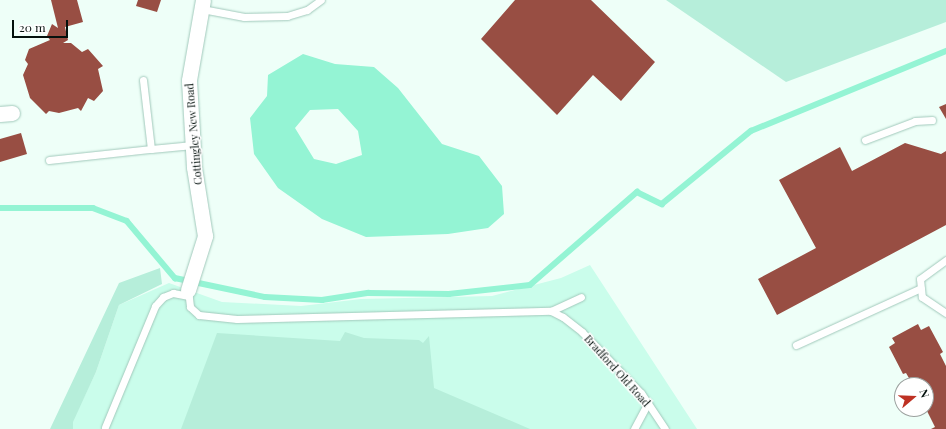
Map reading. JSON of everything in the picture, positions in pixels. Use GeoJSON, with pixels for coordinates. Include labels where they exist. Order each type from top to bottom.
{"type":"FeatureCollection","features":[{"type":"Feature","properties":{"kind":"street","name":"Cottingley New Road"},"geometry":{"type":"LineString","coordinates":[[189,293],[205,236],[193,145],[189,80],[202,4]]}},
{"type":"Feature","properties":{"kind":"lane"},"geometry":{"type":"LineString","coordinates":[[202,4],[244,17],[287,16],[307,10],[321,0]]}},
{"type":"Feature","properties":{"kind":"lane"},"geometry":{"type":"LineString","coordinates":[[143,80],[151,149]]}},
{"type":"Feature","properties":{"kind":"lane"},"geometry":{"type":"LineString","coordinates":[[865,140],[915,121],[932,120]]}},
{"type":"Feature","properties":{"kind":"lane"},"geometry":{"type":"LineString","coordinates":[[49,160],[193,145]]}},
{"type":"Feature","properties":{"kind":"lane"},"geometry":{"type":"LineString","coordinates":[[946,260],[920,279],[922,297],[946,313]]}},
{"type":"Feature","properties":{"kind":"lane"},"geometry":{"type":"LineString","coordinates":[[796,345],[921,288]]}},
{"type":"Feature","properties":{"kind":"lane"},"geometry":{"type":"LineString","coordinates":[[105,427],[155,306],[163,297],[173,293],[189,293],[190,307],[199,315],[237,319],[551,311],[581,297]]}},
{"type":"Feature","properties":{"kind":"lane","name":"Bradford Old Road"},"geometry":{"type":"LineString","coordinates":[[551,311],[563,317],[582,332],[648,403],[665,429]]}},
{"type":"Feature","properties":{"kind":"lane"},"geometry":{"type":"LineString","coordinates":[[634,429],[648,403]]}},
{"type":"Feature","properties":{"kind":"shaded area"},"geometry":{"type":"Polygon","coordinates":[[[666,0],[946,0],[946,22],[786,82],[666,0]]]}},
{"type":"Feature","properties":{"kind":"shaded area"},"geometry":{"type":"Polygon","coordinates":[[[303,54],[335,64],[374,67],[398,88],[442,144],[479,156],[502,186],[504,214],[488,228],[448,234],[366,237],[322,219],[278,188],[254,154],[250,118],[267,96],[268,75],[303,54]],[[338,109],[310,110],[295,128],[314,159],[336,164],[362,155],[358,131],[338,109]]]}},
{"type":"Feature","properties":{"kind":"shaded area"},"geometry":{"type":"Polygon","coordinates":[[[590,265],[697,429],[69,429],[96,372],[119,305],[169,283],[222,302],[301,306],[361,299],[492,296],[561,278],[590,265]]]}},
{"type":"Feature","properties":{"kind":"shaded area"},"geometry":{"type":"Polygon","coordinates":[[[160,268],[162,284],[119,305],[96,372],[73,422],[73,429],[50,429],[119,283],[160,268]]]}},
{"type":"Feature","properties":{"kind":"shaded area"},"geometry":{"type":"Polygon","coordinates":[[[345,332],[364,338],[419,340],[423,343],[429,336],[434,388],[530,429],[181,429],[217,333],[340,341],[345,332]]]}},
{"type":"Feature","properties":{"kind":"building"},"geometry":{"type":"Polygon","coordinates":[[[51,0],[77,0],[83,22],[65,27],[68,40],[63,43],[71,43],[82,52],[88,49],[103,66],[98,69],[103,91],[94,101],[88,98],[81,111],[78,108],[59,113],[49,111],[46,114],[30,98],[23,75],[28,64],[25,60],[29,49],[50,40],[47,36],[52,24],[58,28],[51,0]]]}},
{"type":"Feature","properties":{"kind":"building"},"geometry":{"type":"Polygon","coordinates":[[[138,0],[161,0],[157,12],[136,6],[138,0]]]}},
{"type":"Feature","properties":{"kind":"building"},"geometry":{"type":"Polygon","coordinates":[[[515,0],[591,0],[655,62],[621,101],[593,75],[557,115],[481,39],[515,0]]]}},
{"type":"Feature","properties":{"kind":"building"},"geometry":{"type":"Polygon","coordinates":[[[946,104],[946,119],[939,107],[946,104]]]}},
{"type":"Feature","properties":{"kind":"building"},"geometry":{"type":"Polygon","coordinates":[[[21,133],[27,154],[0,162],[0,139],[21,133]]]}},
{"type":"Feature","properties":{"kind":"building"},"geometry":{"type":"Polygon","coordinates":[[[905,143],[941,154],[946,151],[946,225],[777,315],[758,279],[816,248],[779,180],[840,147],[852,171],[905,143]]]}},
{"type":"Feature","properties":{"kind":"building"},"geometry":{"type":"Polygon","coordinates":[[[918,324],[921,330],[929,326],[943,352],[940,354],[946,366],[946,429],[931,429],[935,427],[930,417],[934,417],[934,377],[908,377],[906,373],[903,374],[889,347],[895,343],[892,338],[918,324]]]}},
{"type":"Feature","properties":{"kind":"waterway"},"geometry":{"type":"LineString","coordinates":[[0,208],[93,208],[127,221],[175,278],[265,297],[322,300],[368,293],[449,294],[530,285],[637,192],[662,204],[751,131],[946,51]]}}]}
